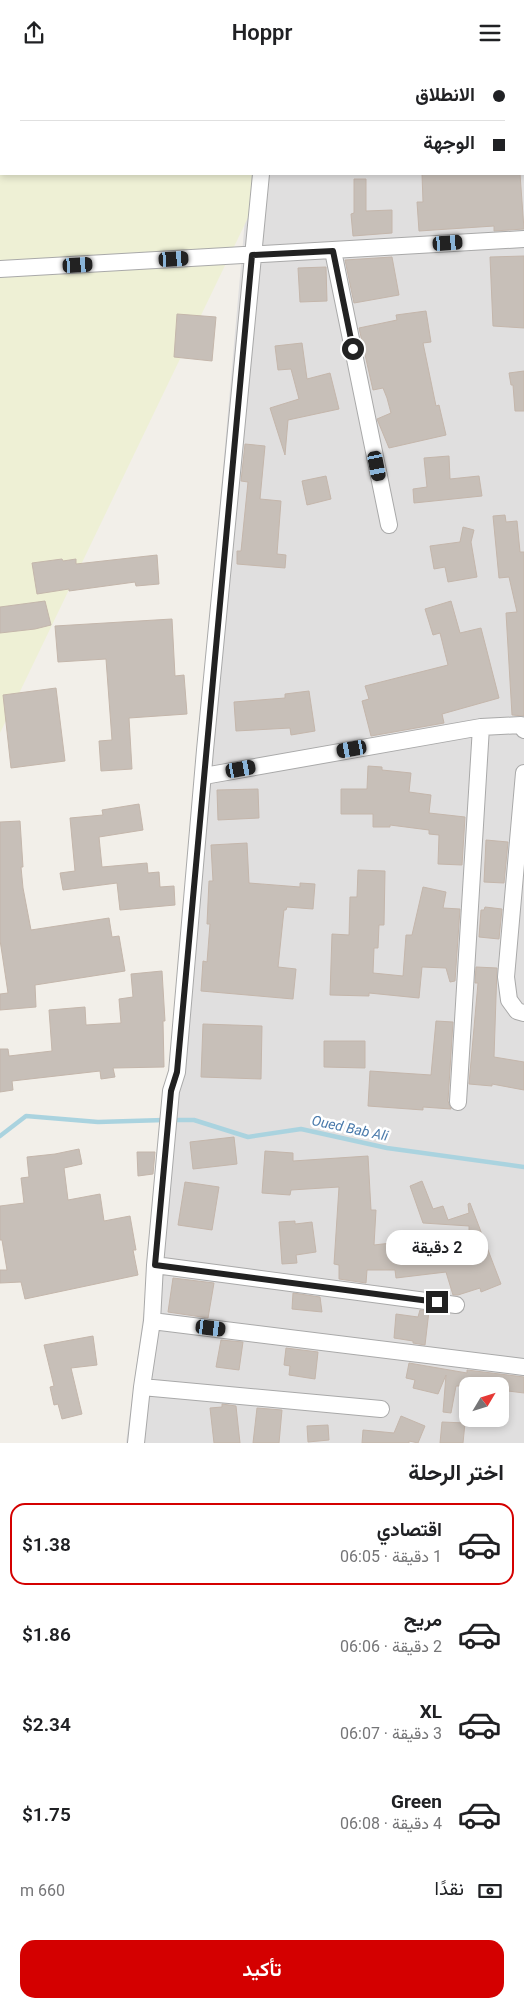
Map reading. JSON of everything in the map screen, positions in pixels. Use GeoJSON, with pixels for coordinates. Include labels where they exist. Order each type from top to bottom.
{"type":"FeatureCollection","features":[{"type":"Feature","properties":{"kind":"street"},"geometry":{"type":"LineString","coordinates":[[136,1443],[152,1321],[155,1265],[171,1091],[177,1072],[261,175]]}},
{"type":"Feature","properties":{"kind":"street"},"geometry":{"type":"LineString","coordinates":[[0,269],[524,239]]}},
{"type":"Feature","properties":{"kind":"street"},"geometry":{"type":"LineString","coordinates":[[333,251],[389,525]]}},
{"type":"Feature","properties":{"kind":"street"},"geometry":{"type":"LineString","coordinates":[[204,776],[481,727],[521,725],[524,730]]}},
{"type":"Feature","properties":{"kind":"street"},"geometry":{"type":"LineString","coordinates":[[458,1102],[481,727]]}},
{"type":"Feature","properties":{"kind":"street"},"geometry":{"type":"LineString","coordinates":[[524,773],[506,977],[509,1000],[517,1011],[524,1013]]}},
{"type":"Feature","properties":{"kind":"street"},"geometry":{"type":"LineString","coordinates":[[155,1265],[456,1305]]}},
{"type":"Feature","properties":{"kind":"street"},"geometry":{"type":"LineString","coordinates":[[152,1321],[524,1367]]}},
{"type":"Feature","properties":{"kind":"street"},"geometry":{"type":"LineString","coordinates":[[142,1387],[381,1409]]}},
{"type":"Feature","properties":{"kind":"shaded area"},"geometry":{"type":"Polygon","coordinates":[[[249,175],[524,175],[524,1443],[126,1443],[151,1257],[168,1094],[249,175]]]}},
{"type":"Feature","properties":{"kind":"green space"},"geometry":{"type":"Polygon","coordinates":[[[0,175],[269,175],[0,733],[0,175]]]}},
{"type":"Feature","properties":{"kind":"building"},"geometry":{"type":"Polygon","coordinates":[[[422,175],[520,175],[524,229],[494,231],[494,226],[419,231],[417,202],[423,202],[422,175]]]}},
{"type":"Feature","properties":{"kind":"building"},"geometry":{"type":"Polygon","coordinates":[[[354,179],[366,179],[366,211],[392,210],[392,233],[353,236],[351,214],[354,213],[354,179]]]}},
{"type":"Feature","properties":{"kind":"building"},"geometry":{"type":"Polygon","coordinates":[[[524,256],[524,328],[493,326],[490,257],[524,256]]]}},
{"type":"Feature","properties":{"kind":"building"},"geometry":{"type":"Polygon","coordinates":[[[392,257],[399,295],[354,303],[345,260],[392,257]]]}},
{"type":"Feature","properties":{"kind":"building"},"geometry":{"type":"Polygon","coordinates":[[[326,267],[327,301],[300,302],[298,268],[326,267]]]}},
{"type":"Feature","properties":{"kind":"building"},"geometry":{"type":"Polygon","coordinates":[[[426,311],[431,342],[423,343],[436,406],[439,405],[446,435],[389,448],[377,419],[391,413],[383,388],[373,390],[359,328],[397,320],[396,315],[426,311]]]}},
{"type":"Feature","properties":{"kind":"building"},"geometry":{"type":"Polygon","coordinates":[[[177,314],[216,317],[212,361],[174,357],[177,314]]]}},
{"type":"Feature","properties":{"kind":"building"},"geometry":{"type":"Polygon","coordinates":[[[302,343],[307,379],[330,373],[339,409],[288,420],[285,455],[270,408],[299,399],[291,369],[278,370],[275,346],[302,343]]]}},
{"type":"Feature","properties":{"kind":"building"},"geometry":{"type":"Polygon","coordinates":[[[524,371],[524,411],[515,411],[513,385],[511,385],[509,373],[524,371]]]}},
{"type":"Feature","properties":{"kind":"building"},"geometry":{"type":"Polygon","coordinates":[[[245,444],[265,446],[260,499],[281,501],[277,554],[286,555],[285,568],[237,564],[237,551],[241,551],[248,482],[241,481],[245,444]]]}},
{"type":"Feature","properties":{"kind":"building"},"geometry":{"type":"Polygon","coordinates":[[[449,456],[450,479],[479,476],[482,496],[414,503],[413,489],[427,487],[424,458],[449,456]]]}},
{"type":"Feature","properties":{"kind":"building"},"geometry":{"type":"Polygon","coordinates":[[[326,476],[331,499],[307,505],[302,481],[326,476]]]}},
{"type":"Feature","properties":{"kind":"building"},"geometry":{"type":"Polygon","coordinates":[[[505,515],[506,522],[517,521],[520,552],[524,552],[524,716],[512,715],[506,613],[517,612],[509,577],[499,578],[493,516],[505,515]]]}},
{"type":"Feature","properties":{"kind":"building"},"geometry":{"type":"Polygon","coordinates":[[[463,527],[474,530],[471,542],[477,577],[448,582],[445,567],[434,569],[430,546],[460,542],[463,527]]]}},
{"type":"Feature","properties":{"kind":"building"},"geometry":{"type":"Polygon","coordinates":[[[157,555],[159,584],[136,586],[135,582],[37,594],[32,563],[76,559],[76,564],[157,555]]]}},
{"type":"Feature","properties":{"kind":"building"},"geometry":{"type":"Polygon","coordinates":[[[45,601],[51,625],[0,633],[0,607],[45,601]]]}},
{"type":"Feature","properties":{"kind":"building"},"geometry":{"type":"Polygon","coordinates":[[[451,601],[460,633],[481,628],[499,698],[442,714],[444,723],[371,736],[362,701],[369,699],[365,686],[448,665],[440,633],[433,635],[425,609],[451,601]]]}},
{"type":"Feature","properties":{"kind":"building"},"geometry":{"type":"Polygon","coordinates":[[[172,619],[175,676],[184,675],[187,714],[129,718],[132,769],[101,771],[99,741],[112,740],[106,659],[58,662],[55,626],[172,619]]]}},
{"type":"Feature","properties":{"kind":"building"},"geometry":{"type":"Polygon","coordinates":[[[56,688],[65,761],[11,768],[3,695],[56,688]]]}},
{"type":"Feature","properties":{"kind":"building"},"geometry":{"type":"Polygon","coordinates":[[[309,691],[315,731],[291,735],[290,728],[236,731],[234,702],[285,698],[285,694],[309,691]]]}},
{"type":"Feature","properties":{"kind":"building"},"geometry":{"type":"Polygon","coordinates":[[[368,766],[382,767],[382,770],[411,773],[409,792],[431,795],[429,813],[465,817],[462,865],[438,864],[439,835],[429,834],[429,830],[390,825],[390,827],[373,827],[373,814],[341,814],[341,789],[367,789],[368,766]]]}},
{"type":"Feature","properties":{"kind":"building"},"geometry":{"type":"Polygon","coordinates":[[[258,789],[259,818],[218,820],[217,790],[258,789]]]}},
{"type":"Feature","properties":{"kind":"building"},"geometry":{"type":"Polygon","coordinates":[[[139,804],[143,830],[99,837],[102,867],[147,863],[148,873],[159,872],[160,887],[174,886],[175,905],[120,910],[117,883],[63,890],[60,873],[75,871],[70,818],[103,815],[102,810],[139,804]]]}},
{"type":"Feature","properties":{"kind":"building"},"geometry":{"type":"Polygon","coordinates":[[[20,821],[23,888],[31,930],[109,918],[112,937],[119,936],[125,971],[35,985],[36,1007],[0,1010],[0,994],[8,993],[0,940],[0,822],[20,821]]]}},
{"type":"Feature","properties":{"kind":"building"},"geometry":{"type":"Polygon","coordinates":[[[486,840],[508,842],[504,883],[484,882],[486,840]]]}},
{"type":"Feature","properties":{"kind":"building"},"geometry":{"type":"Polygon","coordinates":[[[247,843],[249,883],[300,887],[300,883],[315,884],[313,909],[287,907],[284,910],[278,967],[296,969],[293,999],[201,991],[203,961],[207,962],[210,924],[207,924],[209,881],[213,881],[211,845],[247,843]]]}},
{"type":"Feature","properties":{"kind":"building"},"geometry":{"type":"Polygon","coordinates":[[[358,870],[385,871],[384,925],[379,925],[378,948],[374,948],[373,973],[403,976],[406,935],[412,935],[423,887],[446,892],[443,908],[460,909],[455,981],[450,982],[446,968],[422,967],[419,998],[369,993],[369,996],[330,995],[332,934],[349,935],[350,897],[357,897],[358,870]]]}},
{"type":"Feature","properties":{"kind":"building"},"geometry":{"type":"Polygon","coordinates":[[[485,907],[502,909],[499,939],[479,937],[481,910],[484,910],[485,907]]]}},
{"type":"Feature","properties":{"kind":"building"},"geometry":{"type":"Polygon","coordinates":[[[476,967],[497,968],[494,1057],[524,1062],[524,1090],[492,1084],[492,1086],[469,1084],[478,983],[475,983],[476,967]]]}},
{"type":"Feature","properties":{"kind":"building"},"geometry":{"type":"Polygon","coordinates":[[[162,971],[165,1021],[163,1021],[164,1067],[113,1068],[115,1077],[101,1079],[100,1071],[12,1081],[13,1090],[0,1092],[0,1049],[8,1049],[9,1056],[52,1051],[49,1010],[85,1007],[86,1025],[121,1023],[119,999],[133,997],[131,974],[162,971]]]}},
{"type":"Feature","properties":{"kind":"building"},"geometry":{"type":"Polygon","coordinates":[[[436,1021],[453,1022],[448,1101],[451,1109],[423,1107],[423,1110],[368,1106],[370,1071],[431,1075],[436,1021]]]}},
{"type":"Feature","properties":{"kind":"building"},"geometry":{"type":"Polygon","coordinates":[[[203,1024],[262,1026],[261,1079],[201,1077],[203,1024]]]}},
{"type":"Feature","properties":{"kind":"building"},"geometry":{"type":"Polygon","coordinates":[[[324,1041],[365,1041],[365,1068],[324,1067],[324,1041]]]}},
{"type":"Feature","properties":{"kind":"building"},"geometry":{"type":"Polygon","coordinates":[[[234,1137],[237,1164],[193,1169],[190,1142],[234,1137]]]}},
{"type":"Feature","properties":{"kind":"building"},"geometry":{"type":"Polygon","coordinates":[[[79,1149],[82,1164],[64,1168],[68,1200],[100,1194],[104,1221],[130,1216],[136,1250],[133,1250],[138,1275],[25,1299],[21,1282],[0,1283],[0,1270],[7,1270],[2,1240],[0,1240],[0,1206],[24,1203],[21,1178],[29,1177],[27,1157],[79,1149]]]}},
{"type":"Feature","properties":{"kind":"building"},"geometry":{"type":"Polygon","coordinates":[[[265,1151],[293,1153],[293,1161],[368,1156],[371,1210],[376,1210],[374,1245],[469,1234],[469,1226],[423,1223],[410,1186],[422,1181],[433,1209],[443,1206],[448,1220],[469,1213],[468,1204],[470,1203],[501,1284],[481,1292],[480,1288],[453,1295],[446,1272],[396,1278],[395,1270],[367,1270],[366,1283],[339,1279],[339,1265],[334,1264],[339,1187],[291,1190],[290,1195],[262,1193],[265,1151]]]}},
{"type":"Feature","properties":{"kind":"building"},"geometry":{"type":"Polygon","coordinates":[[[137,1152],[155,1152],[153,1174],[138,1176],[137,1152]]]}},
{"type":"Feature","properties":{"kind":"building"},"geometry":{"type":"Polygon","coordinates":[[[185,1182],[219,1187],[212,1230],[178,1225],[185,1182]]]}},
{"type":"Feature","properties":{"kind":"building"},"geometry":{"type":"Polygon","coordinates":[[[295,1221],[295,1224],[312,1222],[316,1252],[296,1255],[297,1263],[282,1264],[279,1222],[295,1221]]]}},
{"type":"Feature","properties":{"kind":"building"},"geometry":{"type":"Polygon","coordinates":[[[173,1278],[214,1283],[208,1318],[168,1312],[173,1278]]]}},
{"type":"Feature","properties":{"kind":"building"},"geometry":{"type":"Polygon","coordinates":[[[293,1293],[320,1297],[322,1312],[292,1309],[293,1293]]]}},
{"type":"Feature","properties":{"kind":"building"},"geometry":{"type":"Polygon","coordinates":[[[420,1310],[429,1311],[425,1345],[394,1338],[396,1314],[418,1317],[420,1310]]]}},
{"type":"Feature","properties":{"kind":"building"},"geometry":{"type":"Polygon","coordinates":[[[93,1336],[97,1365],[71,1368],[82,1414],[62,1419],[58,1404],[54,1405],[50,1387],[54,1386],[44,1345],[93,1336]]]}},
{"type":"Feature","properties":{"kind":"building"},"geometry":{"type":"Polygon","coordinates":[[[221,1340],[243,1342],[239,1370],[216,1367],[221,1340]]]}},
{"type":"Feature","properties":{"kind":"building"},"geometry":{"type":"Polygon","coordinates":[[[286,1348],[318,1352],[315,1379],[289,1375],[290,1366],[284,1365],[286,1348]]]}},
{"type":"Feature","properties":{"kind":"building"},"geometry":{"type":"Polygon","coordinates":[[[409,1363],[467,1373],[467,1370],[524,1377],[524,1393],[509,1391],[509,1377],[459,1377],[459,1386],[456,1386],[451,1413],[443,1412],[446,1375],[438,1394],[413,1388],[415,1380],[406,1378],[409,1363]]]}},
{"type":"Feature","properties":{"kind":"building"},"geometry":{"type":"Polygon","coordinates":[[[222,1404],[236,1406],[240,1443],[214,1443],[210,1408],[222,1407],[222,1404]]]}},
{"type":"Feature","properties":{"kind":"building"},"geometry":{"type":"Polygon","coordinates":[[[257,1408],[282,1410],[279,1443],[253,1443],[257,1408]]]}},
{"type":"Feature","properties":{"kind":"building"},"geometry":{"type":"Polygon","coordinates":[[[401,1416],[425,1426],[418,1443],[409,1441],[409,1443],[362,1443],[363,1430],[394,1433],[401,1416]]]}},
{"type":"Feature","properties":{"kind":"building"},"geometry":{"type":"Polygon","coordinates":[[[442,1422],[459,1423],[459,1427],[465,1427],[463,1443],[440,1443],[442,1422]]]}},
{"type":"Feature","properties":{"kind":"building"},"geometry":{"type":"Polygon","coordinates":[[[328,1425],[329,1440],[308,1442],[307,1426],[328,1425]]]}},
{"type":"Feature","properties":{"kind":"waterway","name":"Oued Bab Ali"},"geometry":{"type":"LineString","coordinates":[[0,1136],[26,1116],[98,1122],[164,1120]]}},
{"type":"Feature","properties":{"kind":"waterway","name":"Oued Bab Ali"},"geometry":{"type":"LineString","coordinates":[[172,1120],[194,1120],[248,1137],[301,1129],[387,1148],[524,1167]]}},
{"type":"Feature","properties":{"kind":"route"},"geometry":{"type":"LineString","coordinates":[[353,349],[333,251],[252,255],[177,1072],[171,1091],[155,1265],[437,1302]]}}]}
